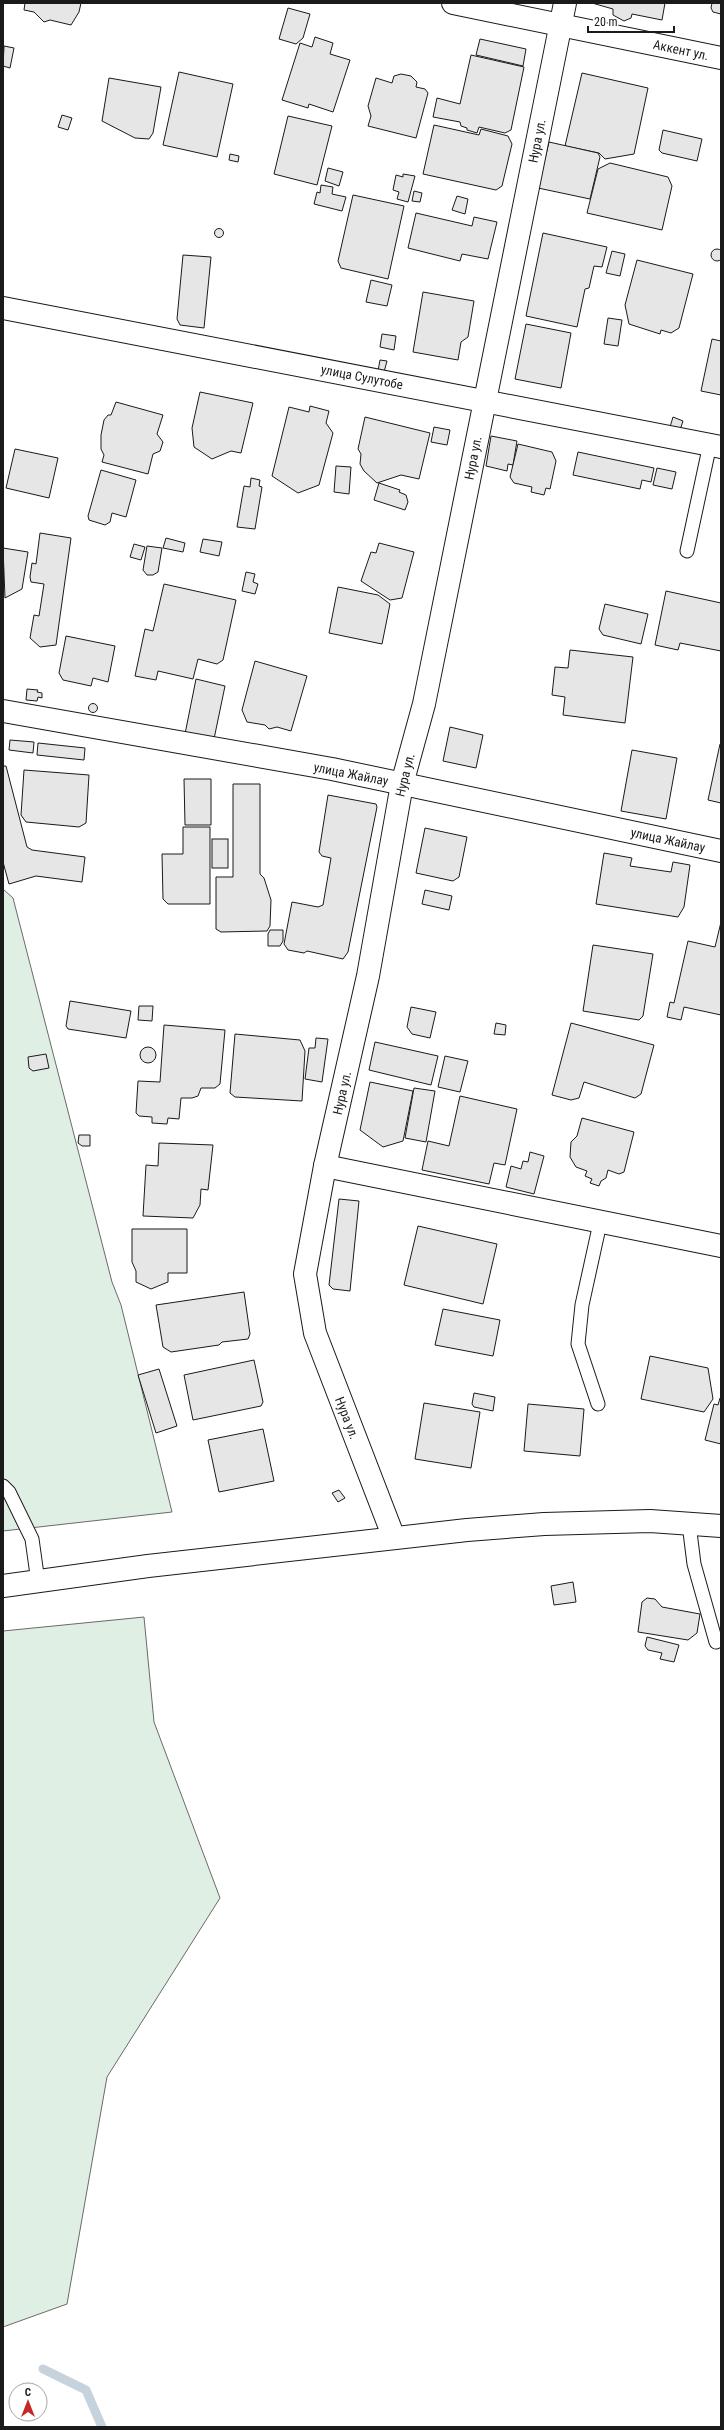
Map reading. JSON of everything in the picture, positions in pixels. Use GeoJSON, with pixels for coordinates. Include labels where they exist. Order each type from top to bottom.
{"type":"FeatureCollection","features":[{"type":"Feature","properties":{"kind":"street","name":"Аккент ул."},"geometry":{"type":"LineString","coordinates":[[453,3],[721,58]]}},
{"type":"Feature","properties":{"kind":"street","name":"Нура ул."},"geometry":{"type":"LineString","coordinates":[[394,1538],[315,1333],[305,1274],[325,1166],[368,976],[402,784],[424,704],[564,3]]}},
{"type":"Feature","properties":{"kind":"street","name":"улица Сулутобе"},"geometry":{"type":"LineString","coordinates":[[3,308],[485,402],[715,445]]}},
{"type":"Feature","properties":{"kind":"street","name":"улица Жайлау"},"geometry":{"type":"LineString","coordinates":[[3,711],[332,769],[721,851]]}},
{"type":"Feature","properties":{"kind":"street"},"geometry":{"type":"LineString","coordinates":[[325,1166],[600,1223],[721,1246]]}},
{"type":"Feature","properties":{"kind":"street"},"geometry":{"type":"LineString","coordinates":[[3,1586],[148,1566],[394,1538],[544,1524],[650,1521],[721,1526]]}},
{"type":"Feature","properties":{"kind":"lane"},"geometry":{"type":"LineString","coordinates":[[686,551],[715,445]]}},
{"type":"Feature","properties":{"kind":"lane"},"geometry":{"type":"LineString","coordinates":[[598,1404],[578,1344],[582,1305],[600,1223]]}},
{"type":"Feature","properties":{"kind":"lane"},"geometry":{"type":"LineString","coordinates":[[3,1486],[9,1492],[32,1539],[38,1582]]}},
{"type":"Feature","properties":{"kind":"lane"},"geometry":{"type":"LineString","coordinates":[[689,1524],[694,1564],[716,1642]]}},
{"type":"Feature","properties":{"kind":"green space"},"geometry":{"type":"Polygon","coordinates":[[[3,889],[13,898],[112,1282],[121,1305],[172,1512],[3,1531],[3,889]]]}},
{"type":"Feature","properties":{"kind":"green space"},"geometry":{"type":"Polygon","coordinates":[[[144,1617],[154,1722],[220,1898],[107,2077],[67,2304],[3,2327],[3,1631],[144,1617]]]}},
{"type":"Feature","properties":{"kind":"building"},"geometry":{"type":"Polygon","coordinates":[[[25,3],[81,3],[79,12],[71,25],[50,20],[44,22],[34,12],[24,10],[25,3]]]}},
{"type":"Feature","properties":{"kind":"building"},"geometry":{"type":"Polygon","coordinates":[[[592,3],[665,3],[662,20],[632,14],[631,18],[624,21],[613,15],[613,9],[592,3]]]}},
{"type":"Feature","properties":{"kind":"building"},"geometry":{"type":"Polygon","coordinates":[[[712,3],[721,3],[721,14],[713,12],[711,8],[712,3]]]}},
{"type":"Feature","properties":{"kind":"building"},"geometry":{"type":"Polygon","coordinates":[[[288,8],[310,14],[303,38],[296,44],[279,39],[288,8]]]}},
{"type":"Feature","properties":{"kind":"building"},"geometry":{"type":"Polygon","coordinates":[[[315,37],[333,43],[330,54],[350,60],[333,112],[309,104],[308,108],[282,100],[300,43],[312,47],[315,37]]]}},
{"type":"Feature","properties":{"kind":"building"},"geometry":{"type":"Polygon","coordinates":[[[480,39],[526,49],[523,66],[476,55],[480,39]]]}},
{"type":"Feature","properties":{"kind":"building"},"geometry":{"type":"Polygon","coordinates":[[[4,46],[14,48],[10,68],[3,66],[4,46]]]}},
{"type":"Feature","properties":{"kind":"building"},"geometry":{"type":"Polygon","coordinates":[[[471,55],[524,67],[511,130],[505,133],[479,127],[477,133],[467,130],[467,128],[461,126],[460,122],[433,117],[437,98],[460,104],[471,55]]]}},
{"type":"Feature","properties":{"kind":"building"},"geometry":{"type":"Polygon","coordinates":[[[179,72],[233,84],[217,157],[163,145],[179,72]]]}},
{"type":"Feature","properties":{"kind":"building"},"geometry":{"type":"Polygon","coordinates":[[[582,73],[648,88],[634,154],[605,159],[599,153],[565,146],[582,73]]]}},
{"type":"Feature","properties":{"kind":"building"},"geometry":{"type":"Polygon","coordinates":[[[401,74],[411,76],[417,82],[416,87],[425,89],[428,93],[416,138],[368,126],[371,116],[368,106],[376,78],[392,83],[394,76],[401,74]]]}},
{"type":"Feature","properties":{"kind":"building"},"geometry":{"type":"Polygon","coordinates":[[[109,78],[161,87],[153,133],[149,139],[135,138],[102,121],[109,78]]]}},
{"type":"Feature","properties":{"kind":"building"},"geometry":{"type":"Polygon","coordinates":[[[62,115],[72,118],[68,130],[58,127],[62,115]]]}},
{"type":"Feature","properties":{"kind":"building"},"geometry":{"type":"Polygon","coordinates":[[[288,116],[332,126],[317,185],[274,174],[288,116]]]}},
{"type":"Feature","properties":{"kind":"building"},"geometry":{"type":"Polygon","coordinates":[[[434,125],[479,135],[481,129],[508,136],[512,144],[502,186],[496,190],[423,174],[434,125]]]}},
{"type":"Feature","properties":{"kind":"building"},"geometry":{"type":"Polygon","coordinates":[[[663,130],[702,139],[697,161],[662,153],[659,150],[663,130]]]}},
{"type":"Feature","properties":{"kind":"building"},"geometry":{"type":"Polygon","coordinates":[[[549,142],[598,153],[600,157],[590,199],[538,188],[549,142]]]}},
{"type":"Feature","properties":{"kind":"building"},"geometry":{"type":"Polygon","coordinates":[[[230,154],[239,156],[238,162],[229,160],[230,154]]]}},
{"type":"Feature","properties":{"kind":"building"},"geometry":{"type":"Polygon","coordinates":[[[610,163],[668,177],[672,186],[662,230],[587,213],[598,169],[610,163]]]}},
{"type":"Feature","properties":{"kind":"building"},"geometry":{"type":"Polygon","coordinates":[[[328,168],[343,172],[339,186],[325,181],[328,168]]]}},
{"type":"Feature","properties":{"kind":"building"},"geometry":{"type":"Polygon","coordinates":[[[403,174],[415,176],[408,202],[397,199],[399,192],[393,190],[396,175],[403,177],[403,174]]]}},
{"type":"Feature","properties":{"kind":"building"},"geometry":{"type":"Polygon","coordinates":[[[321,185],[333,187],[332,194],[346,197],[342,211],[314,204],[317,192],[320,193],[321,185]]]}},
{"type":"Feature","properties":{"kind":"building"},"geometry":{"type":"Polygon","coordinates":[[[414,191],[422,193],[420,202],[412,201],[414,191]]]}},
{"type":"Feature","properties":{"kind":"building"},"geometry":{"type":"Polygon","coordinates":[[[353,195],[404,206],[388,279],[341,268],[338,261],[353,195]]]}},
{"type":"Feature","properties":{"kind":"building"},"geometry":{"type":"Polygon","coordinates":[[[457,196],[468,199],[465,214],[452,210],[457,196]]]}},
{"type":"Feature","properties":{"kind":"building"},"geometry":{"type":"Polygon","coordinates":[[[416,213],[472,226],[474,217],[497,222],[488,259],[462,254],[460,261],[408,248],[416,213]]]}},
{"type":"Feature","properties":{"kind":"building"},"geometry":{"type":"Polygon","coordinates":[[[219,228],[224,233],[219,238],[214,233],[219,228]]]}},
{"type":"Feature","properties":{"kind":"building"},"geometry":{"type":"Polygon","coordinates":[[[543,233],[607,247],[602,267],[594,266],[589,288],[585,289],[577,327],[526,316],[543,233]]]}},
{"type":"Feature","properties":{"kind":"building"},"geometry":{"type":"Polygon","coordinates":[[[717,249],[721,251],[723,255],[721,259],[717,261],[713,259],[711,255],[713,251],[717,249]]]}},
{"type":"Feature","properties":{"kind":"building"},"geometry":{"type":"Polygon","coordinates":[[[612,251],[625,254],[620,276],[606,273],[612,251]]]}},
{"type":"Feature","properties":{"kind":"building"},"geometry":{"type":"Polygon","coordinates":[[[183,255],[211,257],[204,328],[180,325],[177,319],[183,255]]]}},
{"type":"Feature","properties":{"kind":"building"},"geometry":{"type":"Polygon","coordinates":[[[637,260],[693,274],[679,328],[671,333],[661,330],[660,334],[629,324],[625,305],[637,260]]]}},
{"type":"Feature","properties":{"kind":"building"},"geometry":{"type":"Polygon","coordinates":[[[371,280],[392,285],[387,306],[366,302],[371,280]]]}},
{"type":"Feature","properties":{"kind":"building"},"geometry":{"type":"Polygon","coordinates":[[[423,292],[474,301],[468,337],[461,342],[458,360],[413,352],[423,292]]]}},
{"type":"Feature","properties":{"kind":"building"},"geometry":{"type":"Polygon","coordinates":[[[608,318],[622,320],[618,346],[604,344],[608,318]]]}},
{"type":"Feature","properties":{"kind":"building"},"geometry":{"type":"Polygon","coordinates":[[[526,324],[571,333],[561,388],[515,379],[526,324]]]}},
{"type":"Feature","properties":{"kind":"building"},"geometry":{"type":"Polygon","coordinates":[[[382,334],[396,336],[394,350],[380,347],[382,334]]]}},
{"type":"Feature","properties":{"kind":"building"},"geometry":{"type":"Polygon","coordinates":[[[712,339],[721,341],[721,395],[701,391],[712,339]]]}},
{"type":"Feature","properties":{"kind":"building"},"geometry":{"type":"Polygon","coordinates":[[[380,360],[387,361],[384,372],[378,371],[380,360]]]}},
{"type":"Feature","properties":{"kind":"building"},"geometry":{"type":"Polygon","coordinates":[[[200,392],[253,403],[241,453],[231,451],[212,459],[194,447],[192,428],[200,392]]]}},
{"type":"Feature","properties":{"kind":"building"},"geometry":{"type":"Polygon","coordinates":[[[116,402],[163,415],[157,434],[163,442],[160,451],[153,454],[148,474],[102,462],[104,455],[101,449],[101,435],[104,420],[108,415],[111,415],[116,402]]]}},
{"type":"Feature","properties":{"kind":"building"},"geometry":{"type":"Polygon","coordinates":[[[310,406],[329,411],[326,423],[333,433],[319,485],[298,493],[272,476],[289,407],[309,412],[310,406]]]}},
{"type":"Feature","properties":{"kind":"building"},"geometry":{"type":"Polygon","coordinates":[[[365,417],[430,433],[419,479],[401,475],[377,483],[364,471],[360,464],[361,454],[358,449],[365,417]]]}},
{"type":"Feature","properties":{"kind":"building"},"geometry":{"type":"Polygon","coordinates":[[[673,417],[683,421],[680,430],[670,427],[673,417]]]}},
{"type":"Feature","properties":{"kind":"building"},"geometry":{"type":"Polygon","coordinates":[[[434,427],[450,430],[447,445],[431,442],[434,427]]]}},
{"type":"Feature","properties":{"kind":"building"},"geometry":{"type":"Polygon","coordinates":[[[491,436],[517,441],[513,465],[508,464],[507,471],[486,466],[491,436]]]}},
{"type":"Feature","properties":{"kind":"building"},"geometry":{"type":"Polygon","coordinates":[[[518,444],[552,452],[556,461],[550,489],[546,488],[544,495],[531,492],[532,487],[514,483],[510,477],[518,444]]]}},
{"type":"Feature","properties":{"kind":"building"},"geometry":{"type":"Polygon","coordinates":[[[15,449],[58,458],[49,498],[6,488],[15,449]]]}},
{"type":"Feature","properties":{"kind":"building"},"geometry":{"type":"Polygon","coordinates":[[[578,452],[654,468],[651,482],[642,480],[640,489],[573,475],[578,452]]]}},
{"type":"Feature","properties":{"kind":"building"},"geometry":{"type":"Polygon","coordinates":[[[336,466],[351,467],[349,494],[334,492],[336,466]]]}},
{"type":"Feature","properties":{"kind":"building"},"geometry":{"type":"Polygon","coordinates":[[[657,468],[676,472],[672,489],[653,485],[657,468]]]}},
{"type":"Feature","properties":{"kind":"building"},"geometry":{"type":"Polygon","coordinates":[[[101,470],[136,480],[126,517],[112,513],[110,522],[105,525],[89,520],[88,516],[101,470]]]}},
{"type":"Feature","properties":{"kind":"building"},"geometry":{"type":"Polygon","coordinates":[[[251,478],[260,480],[259,486],[262,487],[255,529],[237,527],[244,486],[250,487],[251,478]]]}},
{"type":"Feature","properties":{"kind":"building"},"geometry":{"type":"Polygon","coordinates":[[[379,483],[400,490],[399,492],[406,495],[408,502],[405,510],[374,500],[379,483]]]}},
{"type":"Feature","properties":{"kind":"building"},"geometry":{"type":"Polygon","coordinates":[[[40,533],[71,538],[56,645],[40,647],[30,638],[34,615],[39,616],[44,584],[31,582],[30,577],[32,563],[36,564],[40,533]]]}},
{"type":"Feature","properties":{"kind":"building"},"geometry":{"type":"Polygon","coordinates":[[[166,538],[185,543],[183,552],[163,548],[166,538]]]}},
{"type":"Feature","properties":{"kind":"building"},"geometry":{"type":"Polygon","coordinates":[[[203,539],[222,542],[219,556],[200,552],[203,539]]]}},
{"type":"Feature","properties":{"kind":"building"},"geometry":{"type":"Polygon","coordinates":[[[379,543],[414,552],[402,598],[390,600],[361,581],[371,552],[376,553],[379,543]]]}},
{"type":"Feature","properties":{"kind":"building"},"geometry":{"type":"Polygon","coordinates":[[[134,544],[145,547],[141,560],[130,557],[134,544]]]}},
{"type":"Feature","properties":{"kind":"building"},"geometry":{"type":"Polygon","coordinates":[[[147,546],[162,548],[158,572],[153,575],[147,575],[143,570],[147,546]]]}},
{"type":"Feature","properties":{"kind":"building"},"geometry":{"type":"Polygon","coordinates":[[[3,548],[28,552],[22,589],[5,598],[3,548]]]}},
{"type":"Feature","properties":{"kind":"building"},"geometry":{"type":"Polygon","coordinates":[[[246,572],[255,574],[253,582],[258,584],[255,594],[242,591],[246,572]]]}},
{"type":"Feature","properties":{"kind":"building"},"geometry":{"type":"Polygon","coordinates":[[[164,584],[236,600],[223,660],[217,664],[198,659],[193,679],[158,671],[156,680],[135,676],[145,629],[153,631],[164,584]]]}},
{"type":"Feature","properties":{"kind":"building"},"geometry":{"type":"Polygon","coordinates":[[[338,587],[378,595],[390,604],[382,644],[329,633],[338,587]]]}},
{"type":"Feature","properties":{"kind":"building"},"geometry":{"type":"Polygon","coordinates":[[[666,591],[721,603],[721,651],[680,643],[678,650],[655,645],[666,591]]]}},
{"type":"Feature","properties":{"kind":"building"},"geometry":{"type":"Polygon","coordinates":[[[605,604],[648,614],[641,644],[603,635],[599,629],[605,604]]]}},
{"type":"Feature","properties":{"kind":"building"},"geometry":{"type":"Polygon","coordinates":[[[66,636],[115,646],[108,682],[93,678],[91,686],[63,680],[59,673],[66,636]]]}},
{"type":"Feature","properties":{"kind":"building"},"geometry":{"type":"Polygon","coordinates":[[[570,650],[633,657],[625,723],[563,715],[565,697],[552,695],[555,667],[568,668],[570,650]]]}},
{"type":"Feature","properties":{"kind":"building"},"geometry":{"type":"Polygon","coordinates":[[[255,661],[307,676],[291,731],[277,727],[269,729],[265,725],[247,722],[242,710],[255,661]]]}},
{"type":"Feature","properties":{"kind":"building"},"geometry":{"type":"Polygon","coordinates":[[[196,679],[225,686],[214,739],[185,734],[196,679]]]}},
{"type":"Feature","properties":{"kind":"building"},"geometry":{"type":"Polygon","coordinates":[[[27,689],[38,690],[37,692],[42,693],[42,698],[38,697],[37,701],[26,700],[27,689]]]}},
{"type":"Feature","properties":{"kind":"building"},"geometry":{"type":"Polygon","coordinates":[[[93,703],[98,708],[93,713],[88,708],[93,703]]]}},
{"type":"Feature","properties":{"kind":"building"},"geometry":{"type":"Polygon","coordinates":[[[450,727],[483,735],[476,768],[443,761],[450,727]]]}},
{"type":"Feature","properties":{"kind":"building"},"geometry":{"type":"Polygon","coordinates":[[[10,740],[34,742],[33,753],[9,750],[10,740]]]}},
{"type":"Feature","properties":{"kind":"building"},"geometry":{"type":"Polygon","coordinates":[[[38,743],[85,748],[84,760],[37,755],[38,743]]]}},
{"type":"Feature","properties":{"kind":"building"},"geometry":{"type":"Polygon","coordinates":[[[721,744],[721,803],[708,800],[721,744]]]}},
{"type":"Feature","properties":{"kind":"building"},"geometry":{"type":"Polygon","coordinates":[[[632,750],[677,758],[666,819],[621,811],[632,750]]]}},
{"type":"Feature","properties":{"kind":"building"},"geometry":{"type":"Polygon","coordinates":[[[3,766],[6,766],[27,847],[32,850],[85,857],[82,882],[36,876],[9,884],[3,862],[3,766]]]}},
{"type":"Feature","properties":{"kind":"building"},"geometry":{"type":"Polygon","coordinates":[[[24,770],[89,775],[86,823],[79,827],[26,822],[21,815],[24,770]]]}},
{"type":"Feature","properties":{"kind":"building"},"geometry":{"type":"Polygon","coordinates":[[[184,779],[211,779],[211,825],[185,825],[184,779]]]}},
{"type":"Feature","properties":{"kind":"building"},"geometry":{"type":"Polygon","coordinates":[[[233,784],[260,784],[260,874],[264,878],[271,900],[270,926],[267,931],[221,932],[216,929],[216,877],[233,877],[233,784]]]}},
{"type":"Feature","properties":{"kind":"building"},"geometry":{"type":"Polygon","coordinates":[[[328,795],[376,804],[377,807],[348,952],[343,959],[307,951],[304,953],[288,950],[284,944],[292,902],[318,907],[323,905],[331,858],[322,856],[319,852],[328,795]]]}},
{"type":"Feature","properties":{"kind":"building"},"geometry":{"type":"Polygon","coordinates":[[[183,827],[210,827],[210,904],[168,904],[163,899],[162,854],[183,854],[183,827]]]}},
{"type":"Feature","properties":{"kind":"building"},"geometry":{"type":"Polygon","coordinates":[[[425,828],[467,837],[459,877],[453,881],[416,873],[425,828]]]}},
{"type":"Feature","properties":{"kind":"building"},"geometry":{"type":"Polygon","coordinates":[[[212,839],[228,839],[228,868],[212,868],[212,839]]]}},
{"type":"Feature","properties":{"kind":"building"},"geometry":{"type":"Polygon","coordinates":[[[604,853],[632,858],[630,866],[671,872],[673,862],[690,865],[684,907],[678,917],[596,904],[604,853]]]}},
{"type":"Feature","properties":{"kind":"building"},"geometry":{"type":"Polygon","coordinates":[[[425,890],[452,896],[449,910],[422,904],[425,890]]]}},
{"type":"Feature","properties":{"kind":"building"},"geometry":{"type":"Polygon","coordinates":[[[721,922],[721,1015],[684,1007],[681,1020],[667,1017],[670,1002],[674,1003],[688,941],[715,947],[721,922]]]}},
{"type":"Feature","properties":{"kind":"building"},"geometry":{"type":"Polygon","coordinates":[[[270,930],[283,930],[283,941],[280,946],[268,946],[268,934],[270,930]]]}},
{"type":"Feature","properties":{"kind":"building"},"geometry":{"type":"Polygon","coordinates":[[[593,945],[653,954],[643,1016],[639,1020],[583,1011],[593,945]]]}},
{"type":"Feature","properties":{"kind":"building"},"geometry":{"type":"Polygon","coordinates":[[[70,1001],[131,1011],[126,1038],[68,1029],[66,1026],[70,1001]]]}},
{"type":"Feature","properties":{"kind":"building"},"geometry":{"type":"Polygon","coordinates":[[[139,1006],[153,1006],[152,1021],[138,1020],[139,1006]]]}},
{"type":"Feature","properties":{"kind":"building"},"geometry":{"type":"Polygon","coordinates":[[[411,1007],[436,1012],[430,1038],[412,1034],[407,1027],[411,1007]]]}},
{"type":"Feature","properties":{"kind":"building"},"geometry":{"type":"Polygon","coordinates":[[[496,1023],[506,1025],[505,1035],[494,1034],[496,1023]]]}},
{"type":"Feature","properties":{"kind":"building"},"geometry":{"type":"Polygon","coordinates":[[[571,1023],[654,1045],[641,1094],[635,1098],[584,1082],[579,1098],[571,1100],[552,1095],[571,1023]]]}},
{"type":"Feature","properties":{"kind":"building"},"geometry":{"type":"Polygon","coordinates":[[[164,1025],[225,1030],[220,1084],[215,1088],[201,1088],[198,1096],[192,1098],[181,1098],[179,1119],[168,1118],[167,1124],[152,1123],[152,1117],[139,1116],[136,1113],[138,1081],[160,1082],[164,1025]]]}},
{"type":"Feature","properties":{"kind":"building"},"geometry":{"type":"Polygon","coordinates":[[[235,1034],[300,1040],[305,1051],[302,1101],[235,1097],[230,1093],[235,1034]]]}},
{"type":"Feature","properties":{"kind":"building"},"geometry":{"type":"Polygon","coordinates":[[[316,1038],[328,1039],[322,1082],[305,1079],[309,1048],[315,1048],[316,1038]]]}},
{"type":"Feature","properties":{"kind":"building"},"geometry":{"type":"Polygon","coordinates":[[[375,1042],[438,1056],[431,1085],[369,1070],[375,1042]]]}},
{"type":"Feature","properties":{"kind":"building"},"geometry":{"type":"Polygon","coordinates":[[[145,1047],[151,1047],[156,1052],[154,1061],[151,1063],[145,1063],[140,1058],[140,1052],[145,1047]]]}},
{"type":"Feature","properties":{"kind":"building"},"geometry":{"type":"Polygon","coordinates":[[[46,1054],[49,1068],[33,1071],[29,1068],[28,1057],[46,1054]]]}},
{"type":"Feature","properties":{"kind":"building"},"geometry":{"type":"Polygon","coordinates":[[[445,1056],[468,1061],[460,1092],[438,1087],[445,1056]]]}},
{"type":"Feature","properties":{"kind":"building"},"geometry":{"type":"Polygon","coordinates":[[[370,1082],[413,1091],[403,1141],[383,1147],[360,1130],[370,1082]]]}},
{"type":"Feature","properties":{"kind":"building"},"geometry":{"type":"Polygon","coordinates":[[[414,1088],[435,1091],[426,1142],[405,1138],[414,1088]]]}},
{"type":"Feature","properties":{"kind":"building"},"geometry":{"type":"Polygon","coordinates":[[[460,1096],[517,1109],[505,1165],[494,1163],[489,1184],[422,1170],[428,1141],[449,1146],[460,1096]]]}},
{"type":"Feature","properties":{"kind":"building"},"geometry":{"type":"Polygon","coordinates":[[[582,1118],[634,1132],[624,1172],[619,1174],[608,1170],[606,1178],[601,1181],[599,1186],[590,1183],[592,1179],[585,1176],[587,1171],[576,1167],[570,1157],[571,1142],[577,1136],[582,1118]]]}},
{"type":"Feature","properties":{"kind":"building"},"geometry":{"type":"Polygon","coordinates":[[[79,1135],[90,1135],[90,1146],[82,1146],[78,1143],[79,1135]]]}},
{"type":"Feature","properties":{"kind":"building"},"geometry":{"type":"Polygon","coordinates":[[[159,1143],[213,1145],[208,1190],[201,1189],[200,1205],[193,1218],[143,1216],[146,1165],[158,1166],[159,1143]]]}},
{"type":"Feature","properties":{"kind":"building"},"geometry":{"type":"Polygon","coordinates":[[[530,1152],[544,1156],[534,1194],[506,1187],[511,1166],[521,1169],[523,1161],[528,1162],[530,1152]]]}},
{"type":"Feature","properties":{"kind":"building"},"geometry":{"type":"Polygon","coordinates":[[[339,1199],[359,1201],[350,1291],[333,1289],[329,1285],[339,1199]]]}},
{"type":"Feature","properties":{"kind":"building"},"geometry":{"type":"Polygon","coordinates":[[[418,1226],[497,1244],[483,1304],[404,1285],[418,1226]]]}},
{"type":"Feature","properties":{"kind":"building"},"geometry":{"type":"Polygon","coordinates":[[[132,1229],[187,1229],[187,1273],[168,1273],[168,1282],[151,1289],[136,1282],[136,1271],[132,1262],[132,1229]]]}},
{"type":"Feature","properties":{"kind":"building"},"geometry":{"type":"Polygon","coordinates":[[[244,1292],[250,1334],[248,1339],[222,1342],[219,1345],[171,1352],[163,1347],[156,1305],[244,1292]]]}},
{"type":"Feature","properties":{"kind":"building"},"geometry":{"type":"Polygon","coordinates":[[[443,1309],[500,1320],[493,1356],[435,1345],[443,1309]]]}},
{"type":"Feature","properties":{"kind":"building"},"geometry":{"type":"Polygon","coordinates":[[[650,1356],[708,1368],[713,1399],[704,1412],[641,1399],[650,1356]]]}},
{"type":"Feature","properties":{"kind":"building"},"geometry":{"type":"Polygon","coordinates":[[[254,1360],[263,1402],[261,1406],[193,1420],[184,1375],[254,1360]]]}},
{"type":"Feature","properties":{"kind":"building"},"geometry":{"type":"Polygon","coordinates":[[[159,1369],[177,1426],[156,1433],[138,1375],[159,1369]]]}},
{"type":"Feature","properties":{"kind":"building"},"geometry":{"type":"Polygon","coordinates":[[[474,1393],[495,1397],[493,1411],[474,1407],[472,1404],[474,1393]]]}},
{"type":"Feature","properties":{"kind":"building"},"geometry":{"type":"Polygon","coordinates":[[[720,1398],[721,1444],[705,1440],[714,1404],[718,1405],[720,1398]]]}},
{"type":"Feature","properties":{"kind":"building"},"geometry":{"type":"Polygon","coordinates":[[[424,1403],[480,1412],[471,1468],[415,1459],[424,1403]]]}},
{"type":"Feature","properties":{"kind":"building"},"geometry":{"type":"Polygon","coordinates":[[[528,1404],[584,1409],[580,1456],[524,1451],[528,1404]]]}},
{"type":"Feature","properties":{"kind":"building"},"geometry":{"type":"Polygon","coordinates":[[[263,1429],[274,1481],[219,1492],[208,1440],[263,1429]]]}},
{"type":"Feature","properties":{"kind":"building"},"geometry":{"type":"Polygon","coordinates":[[[339,1490],[345,1498],[338,1502],[332,1493],[339,1490]]]}},
{"type":"Feature","properties":{"kind":"building"},"geometry":{"type":"Polygon","coordinates":[[[573,1582],[576,1602],[554,1605],[551,1586],[573,1582]]]}},
{"type":"Feature","properties":{"kind":"building"},"geometry":{"type":"Polygon","coordinates":[[[647,1598],[655,1599],[662,1607],[700,1614],[697,1633],[688,1640],[638,1632],[642,1602],[647,1598]]]}},
{"type":"Feature","properties":{"kind":"building"},"geometry":{"type":"Polygon","coordinates":[[[647,1637],[679,1645],[674,1662],[660,1659],[662,1653],[648,1650],[645,1646],[647,1637]]]}},
{"type":"Feature","properties":{"kind":"waterway"},"geometry":{"type":"LineString","coordinates":[[43,2369],[86,2390],[102,2427]]}}]}
